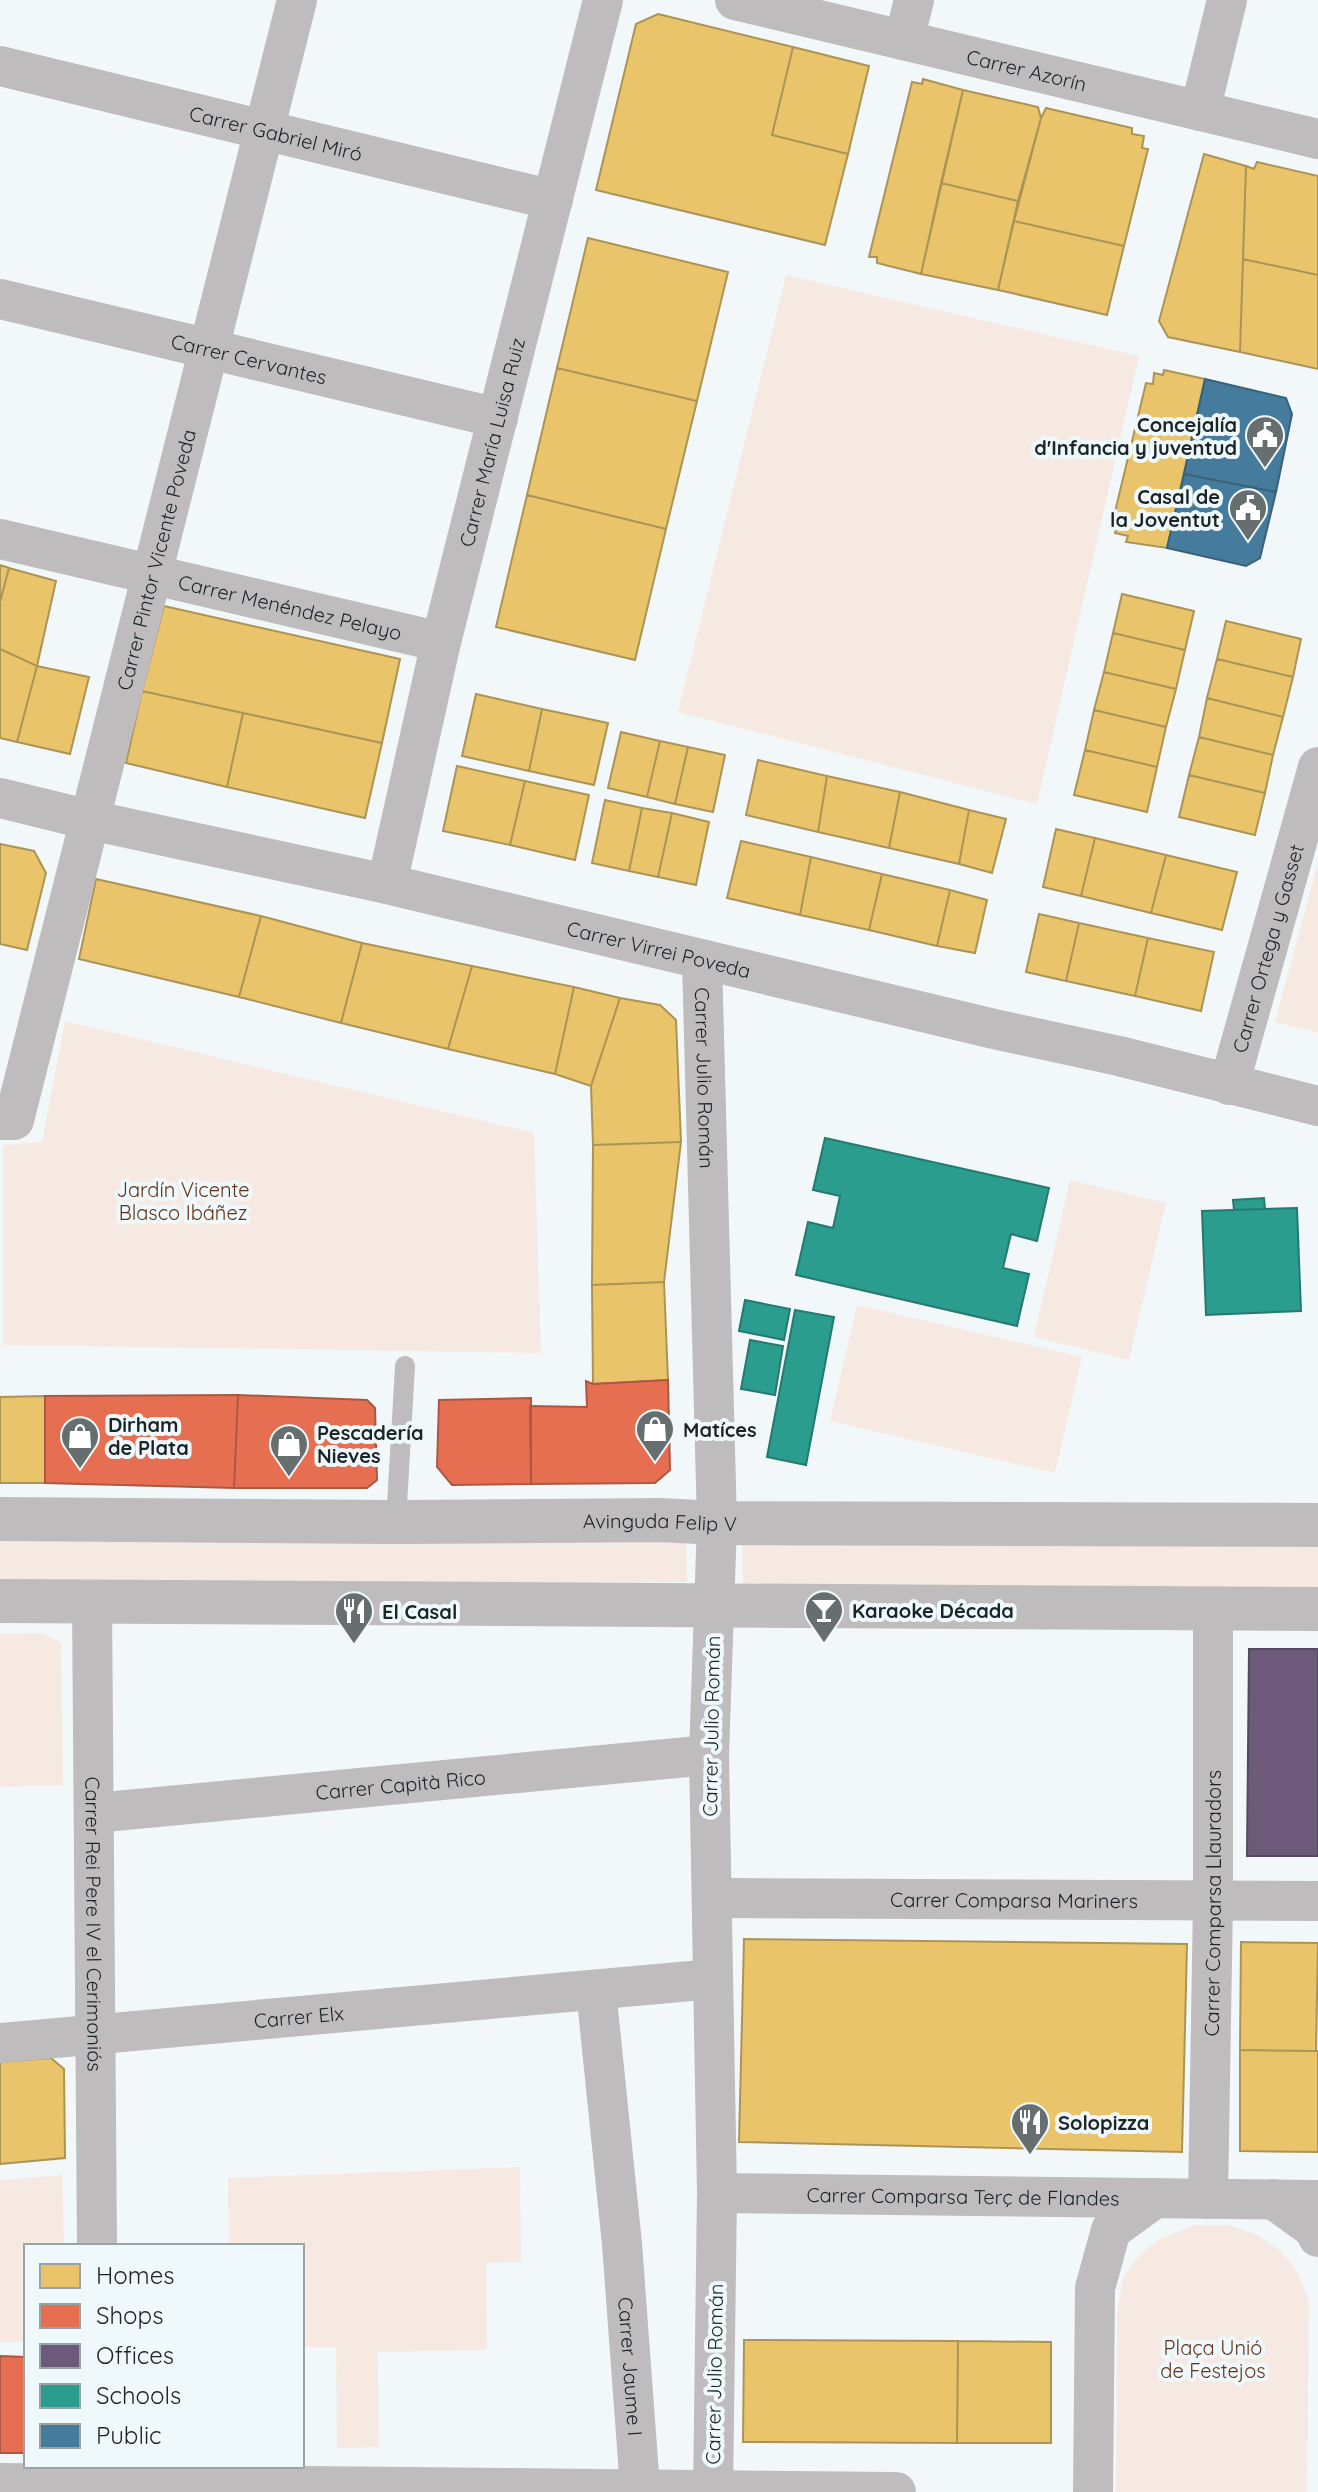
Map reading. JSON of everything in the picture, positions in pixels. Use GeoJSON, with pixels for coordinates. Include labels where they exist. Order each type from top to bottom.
{"type":"FeatureCollection","features":[{"type":"Feature","properties":{"kind":"street","name":"Carrer Pintor Vicente Poveda"},"geometry":{"type":"LineString","coordinates":[[7,1120],[90,820],[297,0]]}},
{"type":"Feature","properties":{"kind":"street","name":"Carrer María Luisa Ruiz"},"geometry":{"type":"LineString","coordinates":[[387,884],[441,642],[603,0]]}},
{"type":"Feature","properties":{"kind":"street","name":"Carrer Azorín"},"geometry":{"type":"LineString","coordinates":[[735,0],[1318,139]]}},
{"type":"Feature","properties":{"kind":"street"},"geometry":{"type":"LineString","coordinates":[[904,40],[914,0]]}},
{"type":"Feature","properties":{"kind":"street"},"geometry":{"type":"LineString","coordinates":[[1200,111],[1227,0]]}},
{"type":"Feature","properties":{"kind":"street","name":"Carrer Gabriel Miró"},"geometry":{"type":"LineString","coordinates":[[0,66],[553,200]]}},
{"type":"Feature","properties":{"kind":"street","name":"Carrer Cervantes"},"geometry":{"type":"LineString","coordinates":[[0,299],[498,418]]}},
{"type":"Feature","properties":{"kind":"street","name":"Carrer Menéndez Pelayo"},"geometry":{"type":"LineString","coordinates":[[0,539],[441,642]]}},
{"type":"Feature","properties":{"kind":"street","name":"Carrer Ortega y Gasset"},"geometry":{"type":"LineString","coordinates":[[1229,1085],[1318,767]]}},
{"type":"Feature","properties":{"kind":"street","name":"Carrer Virrei Poveda"},"geometry":{"type":"LineString","coordinates":[[0,798],[387,884],[1119,1056],[1318,1106]]}},
{"type":"Feature","properties":{"kind":"street","name":"Carrer Julio Román"},"geometry":{"type":"LineString","coordinates":[[702,960],[717,1523],[709,1755],[717,2193],[713,2490]]}},
{"type":"Feature","properties":{"kind":"street","name":"Avinguda Felip V"},"geometry":{"type":"LineString","coordinates":[[0,1519],[1318,1525]]}},
{"type":"Feature","properties":{"kind":"street"},"geometry":{"type":"LineString","coordinates":[[0,1601],[1318,1609]]}},
{"type":"Feature","properties":{"kind":"street","name":"Carrer Rei Pere IV el Cerimoniós"},"geometry":{"type":"LineString","coordinates":[[92,1602],[97,2244]]}},
{"type":"Feature","properties":{"kind":"street","name":"Carrer Comparsa Llauradors"},"geometry":{"type":"LineString","coordinates":[[1208,2199],[1213,1901],[1213,1609]]}},
{"type":"Feature","properties":{"kind":"street","name":"Carrer Capità Rico"},"geometry":{"type":"LineString","coordinates":[[94,1813],[709,1755]]}},
{"type":"Feature","properties":{"kind":"street","name":"Carrer Comparsa Mariners"},"geometry":{"type":"LineString","coordinates":[[712,1898],[1318,1901]]}},
{"type":"Feature","properties":{"kind":"street","name":"Carrer Elx"},"geometry":{"type":"LineString","coordinates":[[0,2043],[713,1979]]}},
{"type":"Feature","properties":{"kind":"street","name":"Carrer Jaume I"},"geometry":{"type":"LineString","coordinates":[[596,1990],[622,2244],[639,2440],[640,2488]]}},
{"type":"Feature","properties":{"kind":"street","name":"Carrer Comparsa Terç de Flandes"},"geometry":{"type":"LineString","coordinates":[[717,2193],[1318,2200]]}},
{"type":"Feature","properties":{"kind":"street"},"geometry":{"type":"LineString","coordinates":[[1093,2492],[1095,2288],[1111,2230],[1155,2198]]}},
{"type":"Feature","properties":{"kind":"street"},"geometry":{"type":"LineString","coordinates":[[1273,2199],[1316,2230],[1318,2237]]}},
{"type":"Feature","properties":{"kind":"street"},"geometry":{"type":"LineString","coordinates":[[0,2483],[99,2475],[896,2492]]}},
{"type":"Feature","properties":{"kind":"lane"},"geometry":{"type":"LineString","coordinates":[[396,1522],[405,1366]]}},
{"type":"Feature","properties":{"kind":"green space"},"geometry":{"type":"Polygon","coordinates":[[[786,275],[1139,356],[1037,804],[678,712],[786,275]]]}},
{"type":"Feature","properties":{"kind":"green space"},"geometry":{"type":"Polygon","coordinates":[[[1318,863],[1318,1033],[1275,1022],[1318,863]]]}},
{"type":"Feature","properties":{"kind":"green space","name":"Jardín Vicente Blasco Ibáñez"},"geometry":{"type":"Polygon","coordinates":[[[65,1021],[534,1133],[541,1353],[3,1345],[3,1145],[42,1142],[65,1021]]]}},
{"type":"Feature","properties":{"kind":"green space"},"geometry":{"type":"Polygon","coordinates":[[[1070,1180],[1166,1203],[1129,1360],[1034,1337],[1070,1180]]]}},
{"type":"Feature","properties":{"kind":"green space"},"geometry":{"type":"Polygon","coordinates":[[[857,1305],[1082,1357],[1055,1473],[830,1421],[857,1305]]]}},
{"type":"Feature","properties":{"kind":"green space"},"geometry":{"type":"Polygon","coordinates":[[[686,1538],[687,1582],[0,1586],[0,1540],[686,1538]]]}},
{"type":"Feature","properties":{"kind":"green space"},"geometry":{"type":"Polygon","coordinates":[[[742,1539],[1318,1543],[1318,1591],[743,1584],[742,1539]]]}},
{"type":"Feature","properties":{"kind":"green space"},"geometry":{"type":"Polygon","coordinates":[[[44,1633],[61,1643],[63,1785],[0,1787],[0,1634],[44,1633]]]}},
{"type":"Feature","properties":{"kind":"green space"},"geometry":{"type":"Polygon","coordinates":[[[520,2167],[521,2262],[486,2263],[487,2350],[378,2352],[379,2447],[337,2448],[336,2347],[304,2347],[304,2244],[229,2244],[228,2178],[520,2167]]]}},
{"type":"Feature","properties":{"kind":"green space"},"geometry":{"type":"Polygon","coordinates":[[[62,2175],[64,2244],[24,2244],[24,2342],[0,2342],[0,2180],[62,2175]]]}},
{"type":"Feature","properties":{"kind":"green space","name":"Plaça Unió de Festejos"},"geometry":{"type":"Polygon","coordinates":[[[1195,2225],[1229,2225],[1258,2235],[1282,2252],[1297,2271],[1309,2301],[1307,2492],[1116,2492],[1117,2313],[1123,2278],[1138,2257],[1158,2240],[1195,2225]]]}},
{"type":"Feature","properties":{"kind":"building: Homes"},"geometry":{"type":"Polygon","coordinates":[[[658,14],[793,47],[772,135],[848,154],[825,245],[596,190],[636,24],[658,14]]]}},
{"type":"Feature","properties":{"kind":"building: Homes"},"geometry":{"type":"Polygon","coordinates":[[[793,47],[869,66],[848,154],[772,135],[793,47]]]}},
{"type":"Feature","properties":{"kind":"building: Homes"},"geometry":{"type":"Polygon","coordinates":[[[923,79],[963,90],[921,274],[877,263],[877,257],[869,257],[912,82],[922,84],[923,79]]]}},
{"type":"Feature","properties":{"kind":"building: Homes"},"geometry":{"type":"Polygon","coordinates":[[[963,90],[1038,107],[1041,118],[1018,201],[941,183],[963,90]]]}},
{"type":"Feature","properties":{"kind":"building: Homes"},"geometry":{"type":"Polygon","coordinates":[[[1046,108],[1132,128],[1132,134],[1144,136],[1142,148],[1148,149],[1124,246],[1014,221],[1046,108]]]}},
{"type":"Feature","properties":{"kind":"building: Homes"},"geometry":{"type":"Polygon","coordinates":[[[1204,154],[1246,166],[1240,352],[1168,337],[1159,321],[1204,154]]]}},
{"type":"Feature","properties":{"kind":"building: Homes"},"geometry":{"type":"Polygon","coordinates":[[[1257,162],[1318,176],[1318,275],[1243,259],[1246,166],[1254,169],[1257,162]]]}},
{"type":"Feature","properties":{"kind":"building: Homes"},"geometry":{"type":"Polygon","coordinates":[[[941,183],[1018,201],[998,290],[921,274],[941,183]]]}},
{"type":"Feature","properties":{"kind":"building: Homes"},"geometry":{"type":"Polygon","coordinates":[[[1014,221],[1124,246],[1107,315],[998,290],[1014,221]]]}},
{"type":"Feature","properties":{"kind":"building: Homes"},"geometry":{"type":"Polygon","coordinates":[[[588,238],[728,272],[697,401],[557,368],[588,238]]]}},
{"type":"Feature","properties":{"kind":"building: Homes"},"geometry":{"type":"Polygon","coordinates":[[[1243,259],[1318,275],[1318,369],[1240,352],[1243,259]]]}},
{"type":"Feature","properties":{"kind":"building: Homes"},"geometry":{"type":"Polygon","coordinates":[[[557,368],[697,401],[666,529],[527,495],[557,368]]]}},
{"type":"Feature","properties":{"kind":"building: Homes"},"geometry":{"type":"Polygon","coordinates":[[[1164,370],[1205,379],[1167,548],[1126,542],[1128,536],[1115,533],[1118,521],[1113,520],[1146,383],[1153,384],[1154,373],[1163,375],[1164,370]]]}},
{"type":"Feature","properties":{"kind":"building: Homes"},"geometry":{"type":"Polygon","coordinates":[[[527,495],[666,529],[635,660],[496,627],[527,495]]]}},
{"type":"Feature","properties":{"kind":"building: Homes"},"geometry":{"type":"Polygon","coordinates":[[[0,565],[9,568],[0,602],[0,565]]]}},
{"type":"Feature","properties":{"kind":"building: Homes"},"geometry":{"type":"Polygon","coordinates":[[[9,568],[56,581],[37,666],[0,649],[0,602],[9,568]]]}},
{"type":"Feature","properties":{"kind":"building: Homes"},"geometry":{"type":"Polygon","coordinates":[[[1122,594],[1194,611],[1185,650],[1113,633],[1122,594]]]}},
{"type":"Feature","properties":{"kind":"building: Homes"},"geometry":{"type":"Polygon","coordinates":[[[164,606],[400,659],[382,743],[142,691],[164,606]]]}},
{"type":"Feature","properties":{"kind":"building: Homes"},"geometry":{"type":"Polygon","coordinates":[[[1226,621],[1301,639],[1293,677],[1217,659],[1226,621]]]}},
{"type":"Feature","properties":{"kind":"building: Homes"},"geometry":{"type":"Polygon","coordinates":[[[1113,633],[1185,650],[1176,689],[1104,672],[1113,633]]]}},
{"type":"Feature","properties":{"kind":"building: Homes"},"geometry":{"type":"Polygon","coordinates":[[[0,649],[37,666],[17,742],[0,738],[0,649]]]}},
{"type":"Feature","properties":{"kind":"building: Homes"},"geometry":{"type":"Polygon","coordinates":[[[1217,659],[1293,677],[1283,717],[1207,698],[1217,659]]]}},
{"type":"Feature","properties":{"kind":"building: Homes"},"geometry":{"type":"Polygon","coordinates":[[[37,666],[89,677],[70,754],[17,742],[37,666]]]}},
{"type":"Feature","properties":{"kind":"building: Homes"},"geometry":{"type":"Polygon","coordinates":[[[1104,672],[1176,689],[1166,727],[1094,710],[1104,672]]]}},
{"type":"Feature","properties":{"kind":"building: Homes"},"geometry":{"type":"Polygon","coordinates":[[[142,691],[243,713],[227,787],[126,763],[142,691]]]}},
{"type":"Feature","properties":{"kind":"building: Homes"},"geometry":{"type":"Polygon","coordinates":[[[476,694],[542,709],[529,771],[462,756],[476,694]]]}},
{"type":"Feature","properties":{"kind":"building: Homes"},"geometry":{"type":"Polygon","coordinates":[[[1207,698],[1283,717],[1273,755],[1199,737],[1207,698]]]}},
{"type":"Feature","properties":{"kind":"building: Homes"},"geometry":{"type":"Polygon","coordinates":[[[542,709],[608,723],[594,785],[529,771],[542,709]]]}},
{"type":"Feature","properties":{"kind":"building: Homes"},"geometry":{"type":"Polygon","coordinates":[[[1094,710],[1166,727],[1157,767],[1085,750],[1094,710]]]}},
{"type":"Feature","properties":{"kind":"building: Homes"},"geometry":{"type":"Polygon","coordinates":[[[243,713],[382,743],[365,818],[227,787],[243,713]]]}},
{"type":"Feature","properties":{"kind":"building: Homes"},"geometry":{"type":"Polygon","coordinates":[[[621,732],[660,741],[647,797],[608,788],[621,732]]]}},
{"type":"Feature","properties":{"kind":"building: Homes"},"geometry":{"type":"Polygon","coordinates":[[[1199,737],[1273,755],[1265,793],[1189,775],[1199,737]]]}},
{"type":"Feature","properties":{"kind":"building: Homes"},"geometry":{"type":"Polygon","coordinates":[[[660,741],[688,747],[675,804],[647,797],[660,741]]]}},
{"type":"Feature","properties":{"kind":"building: Homes"},"geometry":{"type":"Polygon","coordinates":[[[688,747],[725,755],[713,812],[675,804],[688,747]]]}},
{"type":"Feature","properties":{"kind":"building: Homes"},"geometry":{"type":"Polygon","coordinates":[[[1085,750],[1157,767],[1147,812],[1074,795],[1085,750]]]}},
{"type":"Feature","properties":{"kind":"building: Homes"},"geometry":{"type":"Polygon","coordinates":[[[758,760],[827,776],[818,832],[746,815],[758,760]]]}},
{"type":"Feature","properties":{"kind":"building: Homes"},"geometry":{"type":"Polygon","coordinates":[[[457,766],[525,781],[510,845],[443,831],[457,766]]]}},
{"type":"Feature","properties":{"kind":"building: Homes"},"geometry":{"type":"Polygon","coordinates":[[[1189,775],[1265,793],[1255,835],[1179,817],[1189,775]]]}},
{"type":"Feature","properties":{"kind":"building: Homes"},"geometry":{"type":"Polygon","coordinates":[[[827,776],[900,792],[889,848],[818,832],[827,776]]]}},
{"type":"Feature","properties":{"kind":"building: Homes"},"geometry":{"type":"Polygon","coordinates":[[[525,781],[589,795],[575,860],[510,845],[525,781]]]}},
{"type":"Feature","properties":{"kind":"building: Homes"},"geometry":{"type":"Polygon","coordinates":[[[900,792],[969,810],[959,864],[889,848],[900,792]]]}},
{"type":"Feature","properties":{"kind":"building: Homes"},"geometry":{"type":"Polygon","coordinates":[[[605,800],[642,808],[629,871],[592,863],[605,800]]]}},
{"type":"Feature","properties":{"kind":"building: Homes"},"geometry":{"type":"Polygon","coordinates":[[[642,808],[672,813],[658,877],[629,871],[642,808]]]}},
{"type":"Feature","properties":{"kind":"building: Homes"},"geometry":{"type":"Polygon","coordinates":[[[969,810],[1006,819],[992,873],[959,864],[969,810]]]}},
{"type":"Feature","properties":{"kind":"building: Homes"},"geometry":{"type":"Polygon","coordinates":[[[672,813],[709,822],[696,885],[658,877],[672,813]]]}},
{"type":"Feature","properties":{"kind":"building: Homes"},"geometry":{"type":"Polygon","coordinates":[[[1056,829],[1095,838],[1081,896],[1043,887],[1056,829]]]}},
{"type":"Feature","properties":{"kind":"building: Homes"},"geometry":{"type":"Polygon","coordinates":[[[1095,838],[1166,855],[1151,913],[1081,896],[1095,838]]]}},
{"type":"Feature","properties":{"kind":"building: Homes"},"geometry":{"type":"Polygon","coordinates":[[[741,841],[811,857],[800,915],[727,898],[741,841]]]}},
{"type":"Feature","properties":{"kind":"building: Homes"},"geometry":{"type":"Polygon","coordinates":[[[0,844],[34,851],[46,873],[27,950],[0,944],[0,844]]]}},
{"type":"Feature","properties":{"kind":"building: Homes"},"geometry":{"type":"Polygon","coordinates":[[[1166,855],[1237,872],[1222,930],[1151,913],[1166,855]]]}},
{"type":"Feature","properties":{"kind":"building: Homes"},"geometry":{"type":"Polygon","coordinates":[[[811,857],[882,874],[869,930],[800,915],[811,857]]]}},
{"type":"Feature","properties":{"kind":"building: Homes"},"geometry":{"type":"Polygon","coordinates":[[[882,874],[950,890],[937,946],[869,930],[882,874]]]}},
{"type":"Feature","properties":{"kind":"building: Homes"},"geometry":{"type":"Polygon","coordinates":[[[96,879],[261,916],[239,997],[79,959],[96,879]]]}},
{"type":"Feature","properties":{"kind":"building: Homes"},"geometry":{"type":"Polygon","coordinates":[[[950,890],[987,900],[975,953],[937,946],[950,890]]]}},
{"type":"Feature","properties":{"kind":"building: Homes"},"geometry":{"type":"Polygon","coordinates":[[[1039,914],[1079,923],[1066,981],[1026,972],[1039,914]]]}},
{"type":"Feature","properties":{"kind":"building: Homes"},"geometry":{"type":"Polygon","coordinates":[[[261,916],[362,943],[341,1023],[239,997],[261,916]]]}},
{"type":"Feature","properties":{"kind":"building: Homes"},"geometry":{"type":"Polygon","coordinates":[[[1079,923],[1148,938],[1135,996],[1066,981],[1079,923]]]}},
{"type":"Feature","properties":{"kind":"building: Homes"},"geometry":{"type":"Polygon","coordinates":[[[1148,938],[1214,952],[1201,1011],[1135,996],[1148,938]]]}},
{"type":"Feature","properties":{"kind":"building: Homes"},"geometry":{"type":"Polygon","coordinates":[[[362,943],[472,966],[448,1049],[341,1023],[362,943]]]}},
{"type":"Feature","properties":{"kind":"building: Homes"},"geometry":{"type":"Polygon","coordinates":[[[472,966],[574,987],[555,1074],[448,1049],[472,966]]]}},
{"type":"Feature","properties":{"kind":"building: Homes"},"geometry":{"type":"Polygon","coordinates":[[[574,987],[620,998],[591,1086],[555,1074],[574,987]]]}},
{"type":"Feature","properties":{"kind":"building: Homes"},"geometry":{"type":"Polygon","coordinates":[[[620,998],[660,1005],[676,1020],[681,1142],[593,1145],[591,1086],[620,998]]]}},
{"type":"Feature","properties":{"kind":"building: Homes"},"geometry":{"type":"Polygon","coordinates":[[[681,1142],[664,1282],[592,1285],[593,1145],[681,1142]]]}},
{"type":"Feature","properties":{"kind":"building: Homes"},"geometry":{"type":"Polygon","coordinates":[[[664,1282],[668,1380],[593,1384],[592,1285],[664,1282]]]}},
{"type":"Feature","properties":{"kind":"building: Homes"},"geometry":{"type":"Polygon","coordinates":[[[45,1396],[45,1483],[0,1483],[0,1397],[45,1396]]]}},
{"type":"Feature","properties":{"kind":"building: Homes"},"geometry":{"type":"Polygon","coordinates":[[[744,1939],[1187,1944],[1182,2152],[739,2142],[744,1939]]]}},
{"type":"Feature","properties":{"kind":"building: Homes"},"geometry":{"type":"Polygon","coordinates":[[[1241,1942],[1318,1943],[1316,2051],[1240,2050],[1241,1942]]]}},
{"type":"Feature","properties":{"kind":"building: Homes"},"geometry":{"type":"Polygon","coordinates":[[[1240,2050],[1318,2051],[1318,2152],[1240,2151],[1240,2050]]]}},
{"type":"Feature","properties":{"kind":"building: Homes"},"geometry":{"type":"Polygon","coordinates":[[[51,2058],[64,2069],[65,2158],[0,2164],[0,2062],[51,2058]]]}},
{"type":"Feature","properties":{"kind":"building: Homes"},"geometry":{"type":"Polygon","coordinates":[[[744,2340],[958,2341],[957,2443],[743,2442],[744,2340]]]}},
{"type":"Feature","properties":{"kind":"building: Homes"},"geometry":{"type":"Polygon","coordinates":[[[958,2341],[1051,2342],[1051,2443],[957,2443],[958,2341]]]}},
{"type":"Feature","properties":{"kind":"building: Shops"},"geometry":{"type":"Polygon","coordinates":[[[668,1380],[670,1470],[655,1483],[531,1484],[530,1406],[587,1407],[586,1381],[593,1384],[668,1380]]]}},
{"type":"Feature","properties":{"kind":"building: Shops"},"geometry":{"type":"Polygon","coordinates":[[[238,1395],[367,1400],[375,1408],[377,1480],[367,1488],[234,1488],[238,1395]]]}},
{"type":"Feature","properties":{"kind":"building: Shops"},"geometry":{"type":"Polygon","coordinates":[[[238,1395],[234,1488],[45,1483],[45,1396],[238,1395]]]}},
{"type":"Feature","properties":{"kind":"building: Shops"},"geometry":{"type":"Polygon","coordinates":[[[531,1398],[531,1484],[452,1485],[437,1467],[439,1400],[531,1398]]]}},
{"type":"Feature","properties":{"kind":"building: Shops"},"geometry":{"type":"Polygon","coordinates":[[[0,2356],[24,2357],[24,2453],[0,2453],[0,2356]]]}},
{"type":"Feature","properties":{"kind":"building: Offices"},"geometry":{"type":"Polygon","coordinates":[[[1249,1649],[1318,1649],[1318,1856],[1247,1856],[1249,1649]]]}},
{"type":"Feature","properties":{"kind":"building: Schools"},"geometry":{"type":"Polygon","coordinates":[[[825,1138],[1049,1188],[1037,1241],[1011,1234],[1003,1268],[1029,1274],[1017,1326],[796,1275],[808,1222],[833,1228],[840,1196],[813,1190],[825,1138]]]}},
{"type":"Feature","properties":{"kind":"building: Schools"},"geometry":{"type":"Polygon","coordinates":[[[1264,1198],[1265,1209],[1234,1210],[1233,1200],[1264,1198]]]}},
{"type":"Feature","properties":{"kind":"building: Schools"},"geometry":{"type":"Polygon","coordinates":[[[1297,1208],[1301,1311],[1206,1315],[1202,1211],[1297,1208]]]}},
{"type":"Feature","properties":{"kind":"building: Schools"},"geometry":{"type":"Polygon","coordinates":[[[745,1300],[790,1309],[784,1340],[739,1331],[745,1300]]]}},
{"type":"Feature","properties":{"kind":"building: Schools"},"geometry":{"type":"Polygon","coordinates":[[[795,1310],[834,1317],[806,1465],[767,1457],[795,1310]]]}},
{"type":"Feature","properties":{"kind":"building: Schools"},"geometry":{"type":"Polygon","coordinates":[[[750,1340],[783,1346],[775,1395],[741,1389],[750,1340]]]}},
{"type":"Feature","properties":{"kind":"building: Public"},"geometry":{"type":"Polygon","coordinates":[[[1205,379],[1286,398],[1292,414],[1276,492],[1184,474],[1205,379]]]}},
{"type":"Feature","properties":{"kind":"building: Public"},"geometry":{"type":"Polygon","coordinates":[[[1184,474],[1276,492],[1260,558],[1246,566],[1167,548],[1184,474]]]}},
{"type":"Feature","properties":{"kind":"place","name":"Concejalía d'Infancia y juventud"},"geometry":{"type":"Point","coordinates":[1265,469]}},
{"type":"Feature","properties":{"kind":"place","name":"Casal de la Joventut"},"geometry":{"type":"Point","coordinates":[1248,542]}},
{"type":"Feature","properties":{"kind":"place","name":"Matíces"},"geometry":{"type":"Point","coordinates":[655,1463]}},
{"type":"Feature","properties":{"kind":"place","name":"Dirham de Plata"},"geometry":{"type":"Point","coordinates":[80,1470]}},
{"type":"Feature","properties":{"kind":"place","name":"Pescadería Nieves"},"geometry":{"type":"Point","coordinates":[289,1478]}},
{"type":"Feature","properties":{"kind":"place","name":"Karaoke Década"},"geometry":{"type":"Point","coordinates":[824,1644]}},
{"type":"Feature","properties":{"kind":"place","name":"El Casal"},"geometry":{"type":"Point","coordinates":[354,1645]}},
{"type":"Feature","properties":{"kind":"place","name":"Solopizza"},"geometry":{"type":"Point","coordinates":[1030,2156]}}]}
